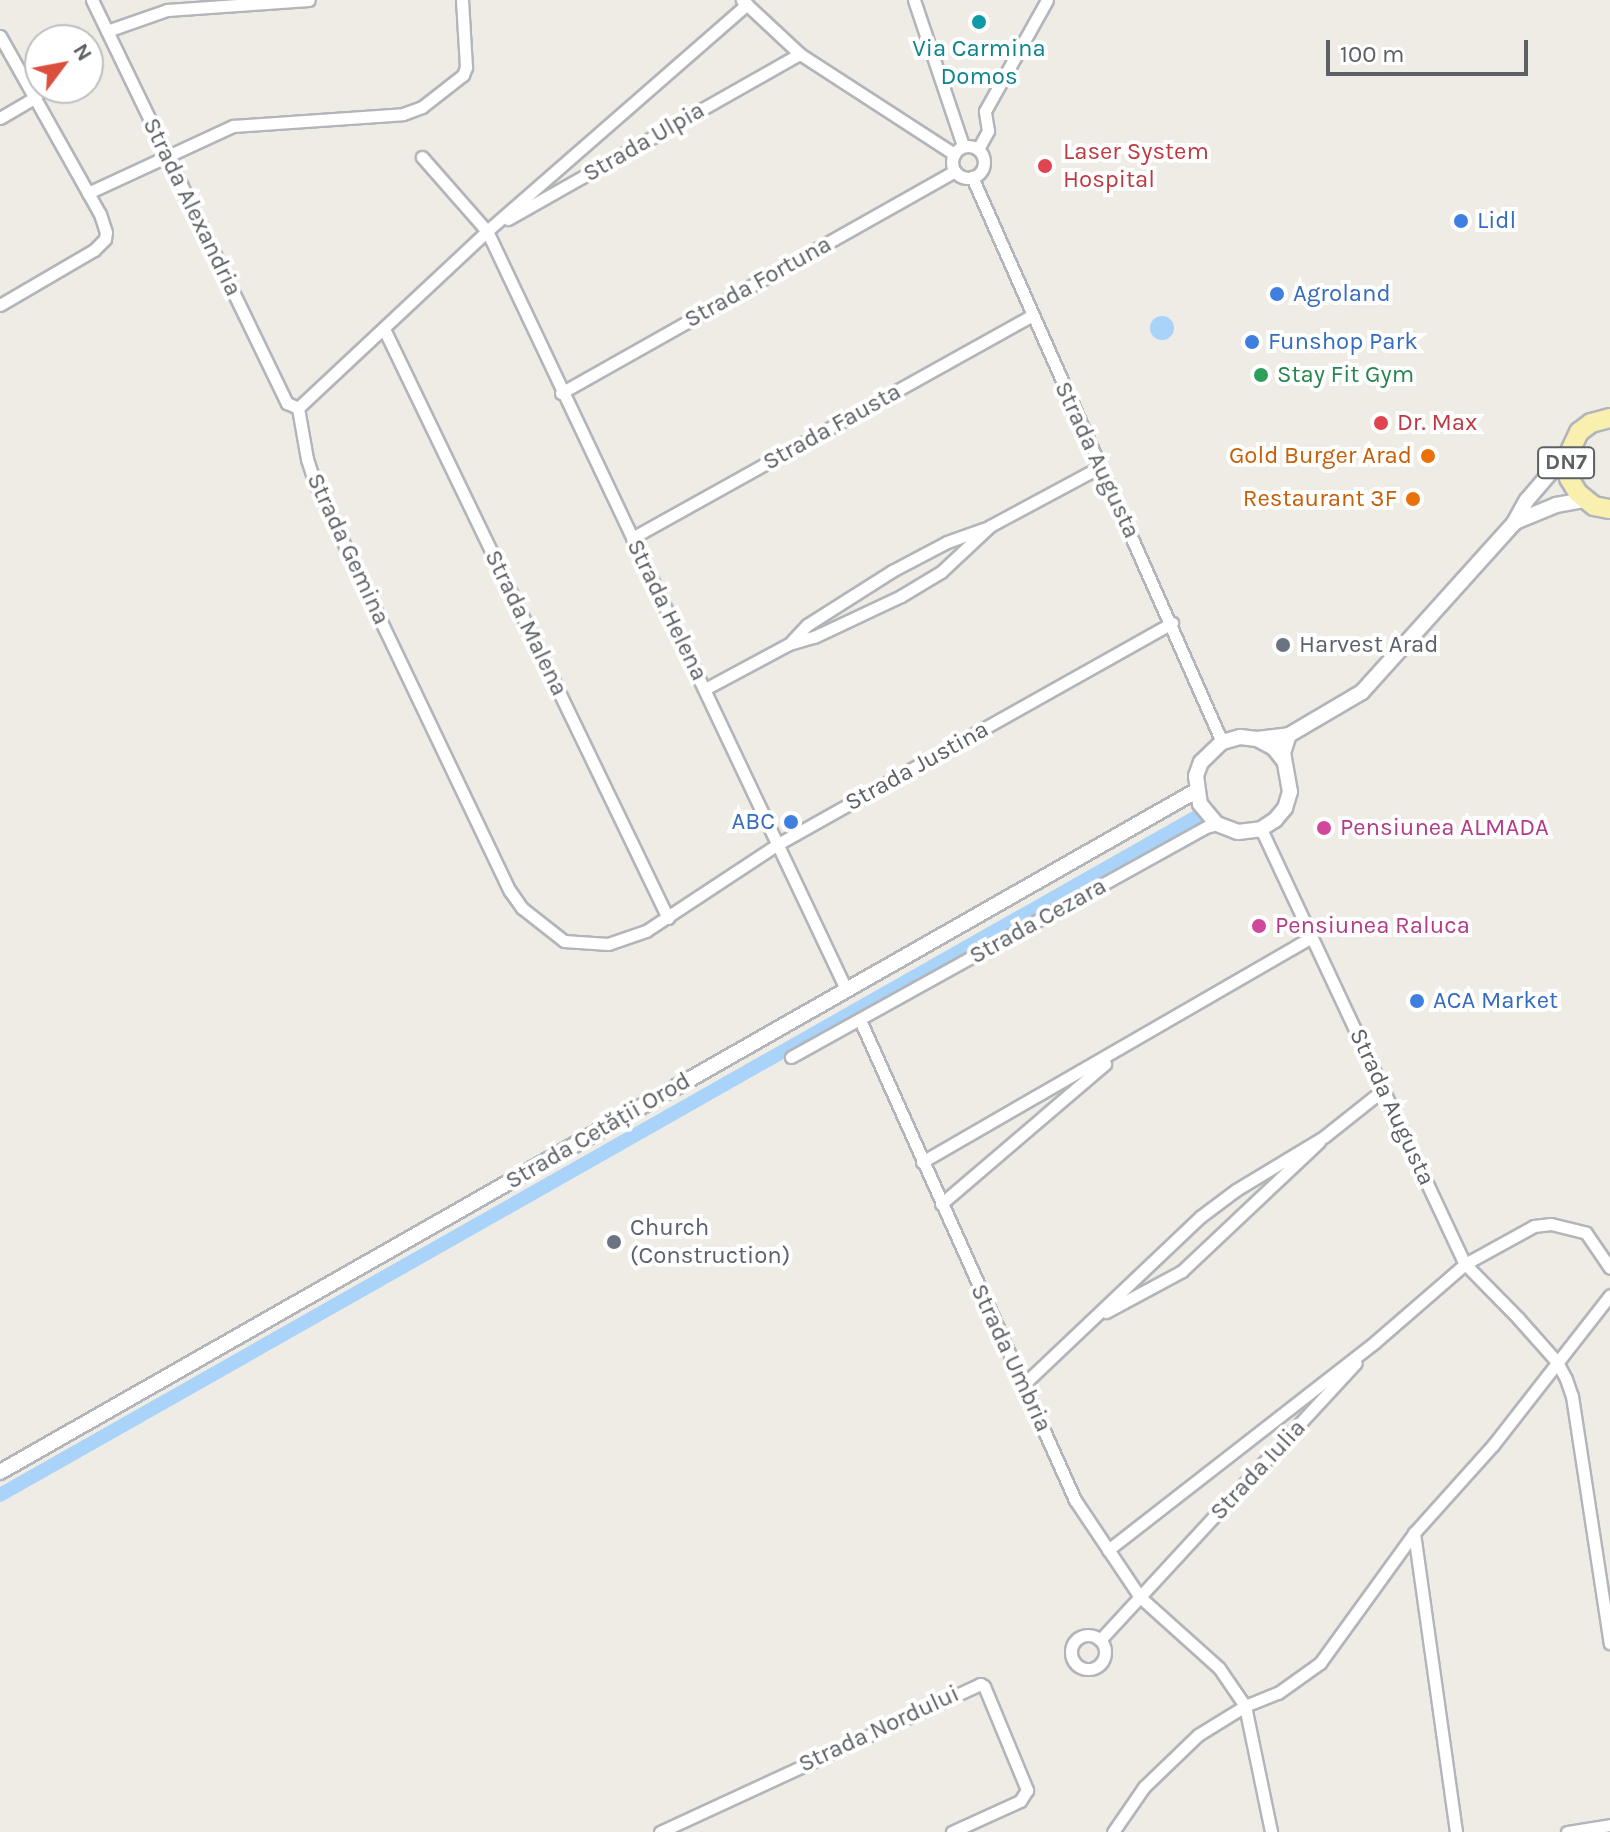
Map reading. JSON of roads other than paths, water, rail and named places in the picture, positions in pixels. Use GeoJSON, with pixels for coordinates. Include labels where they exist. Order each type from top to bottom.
{"type":"FeatureCollection","features":[{"type":"Feature","properties":{"kind":"main road","name":"DN7"},"geometry":{"type":"LineString","coordinates":[[1610,404],[1604,419],[1579,432],[1568,452],[1569,478],[1584,500],[1610,509]]}},
{"type":"Feature","properties":{"kind":"street","name":"Strada Alexandria"},"geometry":{"type":"LineString","coordinates":[[92,0],[287,403],[298,408]]}},
{"type":"Feature","properties":{"kind":"street"},"geometry":{"type":"LineString","coordinates":[[107,31],[167,10],[309,0]]}},
{"type":"Feature","properties":{"kind":"street"},"geometry":{"type":"LineString","coordinates":[[88,193],[242,124],[403,114],[422,107],[457,83],[466,67],[462,0]]}},
{"type":"Feature","properties":{"kind":"street"},"geometry":{"type":"LineString","coordinates":[[914,0],[959,150],[955,171],[963,177],[972,177],[984,165],[978,149],[988,131],[985,111],[1047,0]]}},
{"type":"Feature","properties":{"kind":"street"},"geometry":{"type":"LineString","coordinates":[[298,408],[487,231],[744,2],[800,54],[959,150],[978,149]]}},
{"type":"Feature","properties":{"kind":"street"},"geometry":{"type":"LineString","coordinates":[[0,36],[24,77]]}},
{"type":"Feature","properties":{"kind":"street","name":"Strada Ulpia"},"geometry":{"type":"LineString","coordinates":[[487,231],[800,54]]}},
{"type":"Feature","properties":{"kind":"street"},"geometry":{"type":"LineString","coordinates":[[0,118],[24,104]]}},
{"type":"Feature","properties":{"kind":"street"},"geometry":{"type":"LineString","coordinates":[[0,305],[100,245],[105,239],[104,223],[40,104]]}},
{"type":"Feature","properties":{"kind":"street","name":"Strada Helena"},"geometry":{"type":"LineString","coordinates":[[422,157],[487,231],[561,393],[846,989]]}},
{"type":"Feature","properties":{"kind":"street","name":"Strada Fortuna"},"geometry":{"type":"LineString","coordinates":[[561,393],[955,171]]}},
{"type":"Feature","properties":{"kind":"street","name":"Strada Augusta"},"geometry":{"type":"LineString","coordinates":[[972,177],[1031,316],[1172,623],[1222,742]]}},
{"type":"Feature","properties":{"kind":"street","name":"Strada Fausta"},"geometry":{"type":"LineString","coordinates":[[632,538],[1031,316]]}},
{"type":"Feature","properties":{"kind":"street","name":"Strada Malena"},"geometry":{"type":"LineString","coordinates":[[384,329],[668,918]]}},
{"type":"Feature","properties":{"kind":"street","name":"Strada Gemina"},"geometry":{"type":"LineString","coordinates":[[298,408],[307,459],[315,483],[516,900],[554,936],[589,945],[626,938],[668,918]]}},
{"type":"Feature","properties":{"kind":"street"},"geometry":{"type":"LineString","coordinates":[[1257,739],[1274,748],[1284,761],[1290,776],[1285,808],[1261,829],[1238,832],[1217,824],[1200,804],[1196,791],[1201,762],[1222,742],[1240,737],[1257,739],[1289,735],[1362,692],[1514,523],[1527,500],[1568,452]]}},
{"type":"Feature","properties":{"kind":"street"},"geometry":{"type":"LineString","coordinates":[[789,644],[820,616],[892,571],[947,542],[990,526],[1100,467]]}},
{"type":"Feature","properties":{"kind":"street"},"geometry":{"type":"LineString","coordinates":[[1514,523],[1556,505],[1584,500]]}},
{"type":"Feature","properties":{"kind":"street"},"geometry":{"type":"LineString","coordinates":[[705,689],[789,644],[859,617],[914,588],[959,558],[990,526]]}},
{"type":"Feature","properties":{"kind":"street","name":"Strada Justina"},"geometry":{"type":"LineString","coordinates":[[668,918],[778,844],[1172,623]]}},
{"type":"Feature","properties":{"kind":"street"},"geometry":{"type":"LineString","coordinates":[[1284,761],[1283,747],[1289,735]]}},
{"type":"Feature","properties":{"kind":"street","name":"Strada Cetății Orod"},"geometry":{"type":"LineString","coordinates":[[0,1472],[1196,791]]}},
{"type":"Feature","properties":{"kind":"street","name":"Strada Cezara"},"geometry":{"type":"LineString","coordinates":[[791,1057],[1206,827],[1217,824]]}},
{"type":"Feature","properties":{"kind":"street","name":"Strada Augusta"},"geometry":{"type":"LineString","coordinates":[[1261,829],[1465,1264],[1557,1362]]}},
{"type":"Feature","properties":{"kind":"street"},"geometry":{"type":"LineString","coordinates":[[860,1020],[922,1162],[1312,937]]}},
{"type":"Feature","properties":{"kind":"street"},"geometry":{"type":"LineString","coordinates":[[941,1204],[1127,1045]]}},
{"type":"Feature","properties":{"kind":"street"},"geometry":{"type":"LineString","coordinates":[[1097,1316],[1182,1271],[1325,1136],[1384,1089]]}},
{"type":"Feature","properties":{"kind":"street"},"geometry":{"type":"LineString","coordinates":[[1024,1384],[1200,1217],[1236,1190],[1325,1136]]}},
{"type":"Feature","properties":{"kind":"street","name":"Strada Umbria"},"geometry":{"type":"LineString","coordinates":[[922,1162],[1075,1500],[1140,1597],[1219,1668],[1245,1706]]}},
{"type":"Feature","properties":{"kind":"street","name":"Strada Iulia"},"geometry":{"type":"LineString","coordinates":[[1108,1550],[1375,1342],[1465,1264],[1534,1226],[1551,1224],[1586,1233],[1610,1268]]}},
{"type":"Feature","properties":{"kind":"street"},"geometry":{"type":"LineString","coordinates":[[1113,1832],[1144,1787],[1198,1735],[1245,1706],[1278,1693],[1320,1663],[1414,1533],[1493,1445],[1610,1295]]}},
{"type":"Feature","properties":{"kind":"street","name":"Strada Iulia"},"geometry":{"type":"LineString","coordinates":[[1100,1640],[1375,1342]]}},
{"type":"Feature","properties":{"kind":"street"},"geometry":{"type":"LineString","coordinates":[[1557,1362],[1572,1396],[1610,1643]]}},
{"type":"Feature","properties":{"kind":"street"},"geometry":{"type":"LineString","coordinates":[[1414,1533],[1456,1832]]}},
{"type":"Feature","properties":{"kind":"street","name":"Strada Nordului"},"geometry":{"type":"LineString","coordinates":[[660,1832],[976,1684],[984,1686],[1026,1784],[1025,1795],[1020,1801],[952,1832]]}},
{"type":"Feature","properties":{"kind":"street"},"geometry":{"type":"LineString","coordinates":[[1245,1706],[1271,1832]]}},
{"type":"Feature","properties":{"kind":"street"},"geometry":{"type":"LineString","coordinates":[[1567,1832],[1610,1825]]}},
{"type":"Feature","properties":{"kind":"water"},"geometry":{"type":"Polygon","coordinates":[[[1162,316],[1173,323],[1174,328],[1167,339],[1162,340],[1151,333],[1150,328],[1157,317],[1162,316]]]}},
{"type":"Feature","properties":{"kind":"waterway"},"geometry":{"type":"LineString","coordinates":[[0,1495],[1198,816]]}},
{"type":"Feature","properties":{"kind":"place","name":"Via Carmina Domos"},"geometry":{"type":"Point","coordinates":[979,22]}},
{"type":"Feature","properties":{"kind":"place","name":"Laser System Hospital"},"geometry":{"type":"Point","coordinates":[1045,166]}},
{"type":"Feature","properties":{"kind":"place","name":"Lidl"},"geometry":{"type":"Point","coordinates":[1461,221]}},
{"type":"Feature","properties":{"kind":"place","name":"Agroland"},"geometry":{"type":"Point","coordinates":[1277,294]}},
{"type":"Feature","properties":{"kind":"place","name":"Funshop Park"},"geometry":{"type":"Point","coordinates":[1252,342]}},
{"type":"Feature","properties":{"kind":"place","name":"Stay Fit Gym"},"geometry":{"type":"Point","coordinates":[1261,375]}},
{"type":"Feature","properties":{"kind":"place","name":"Dr. Max"},"geometry":{"type":"Point","coordinates":[1381,423]}},
{"type":"Feature","properties":{"kind":"place","name":"Gold Burger Arad"},"geometry":{"type":"Point","coordinates":[1428,456]}},
{"type":"Feature","properties":{"kind":"place","name":"Restaurant 3F"},"geometry":{"type":"Point","coordinates":[1413,499]}},
{"type":"Feature","properties":{"kind":"place","name":"Harvest Arad"},"geometry":{"type":"Point","coordinates":[1283,645]}},
{"type":"Feature","properties":{"kind":"place","name":"ABC"},"geometry":{"type":"Point","coordinates":[791,822]}},
{"type":"Feature","properties":{"kind":"place","name":"Pensiunea ALMADA"},"geometry":{"type":"Point","coordinates":[1324,828]}},
{"type":"Feature","properties":{"kind":"place","name":"Pensiunea Raluca"},"geometry":{"type":"Point","coordinates":[1259,926]}},
{"type":"Feature","properties":{"kind":"place","name":"ACA Market"},"geometry":{"type":"Point","coordinates":[1417,1001]}},
{"type":"Feature","properties":{"kind":"place","name":"Church (Construction)"},"geometry":{"type":"Point","coordinates":[614,1242]}}]}
